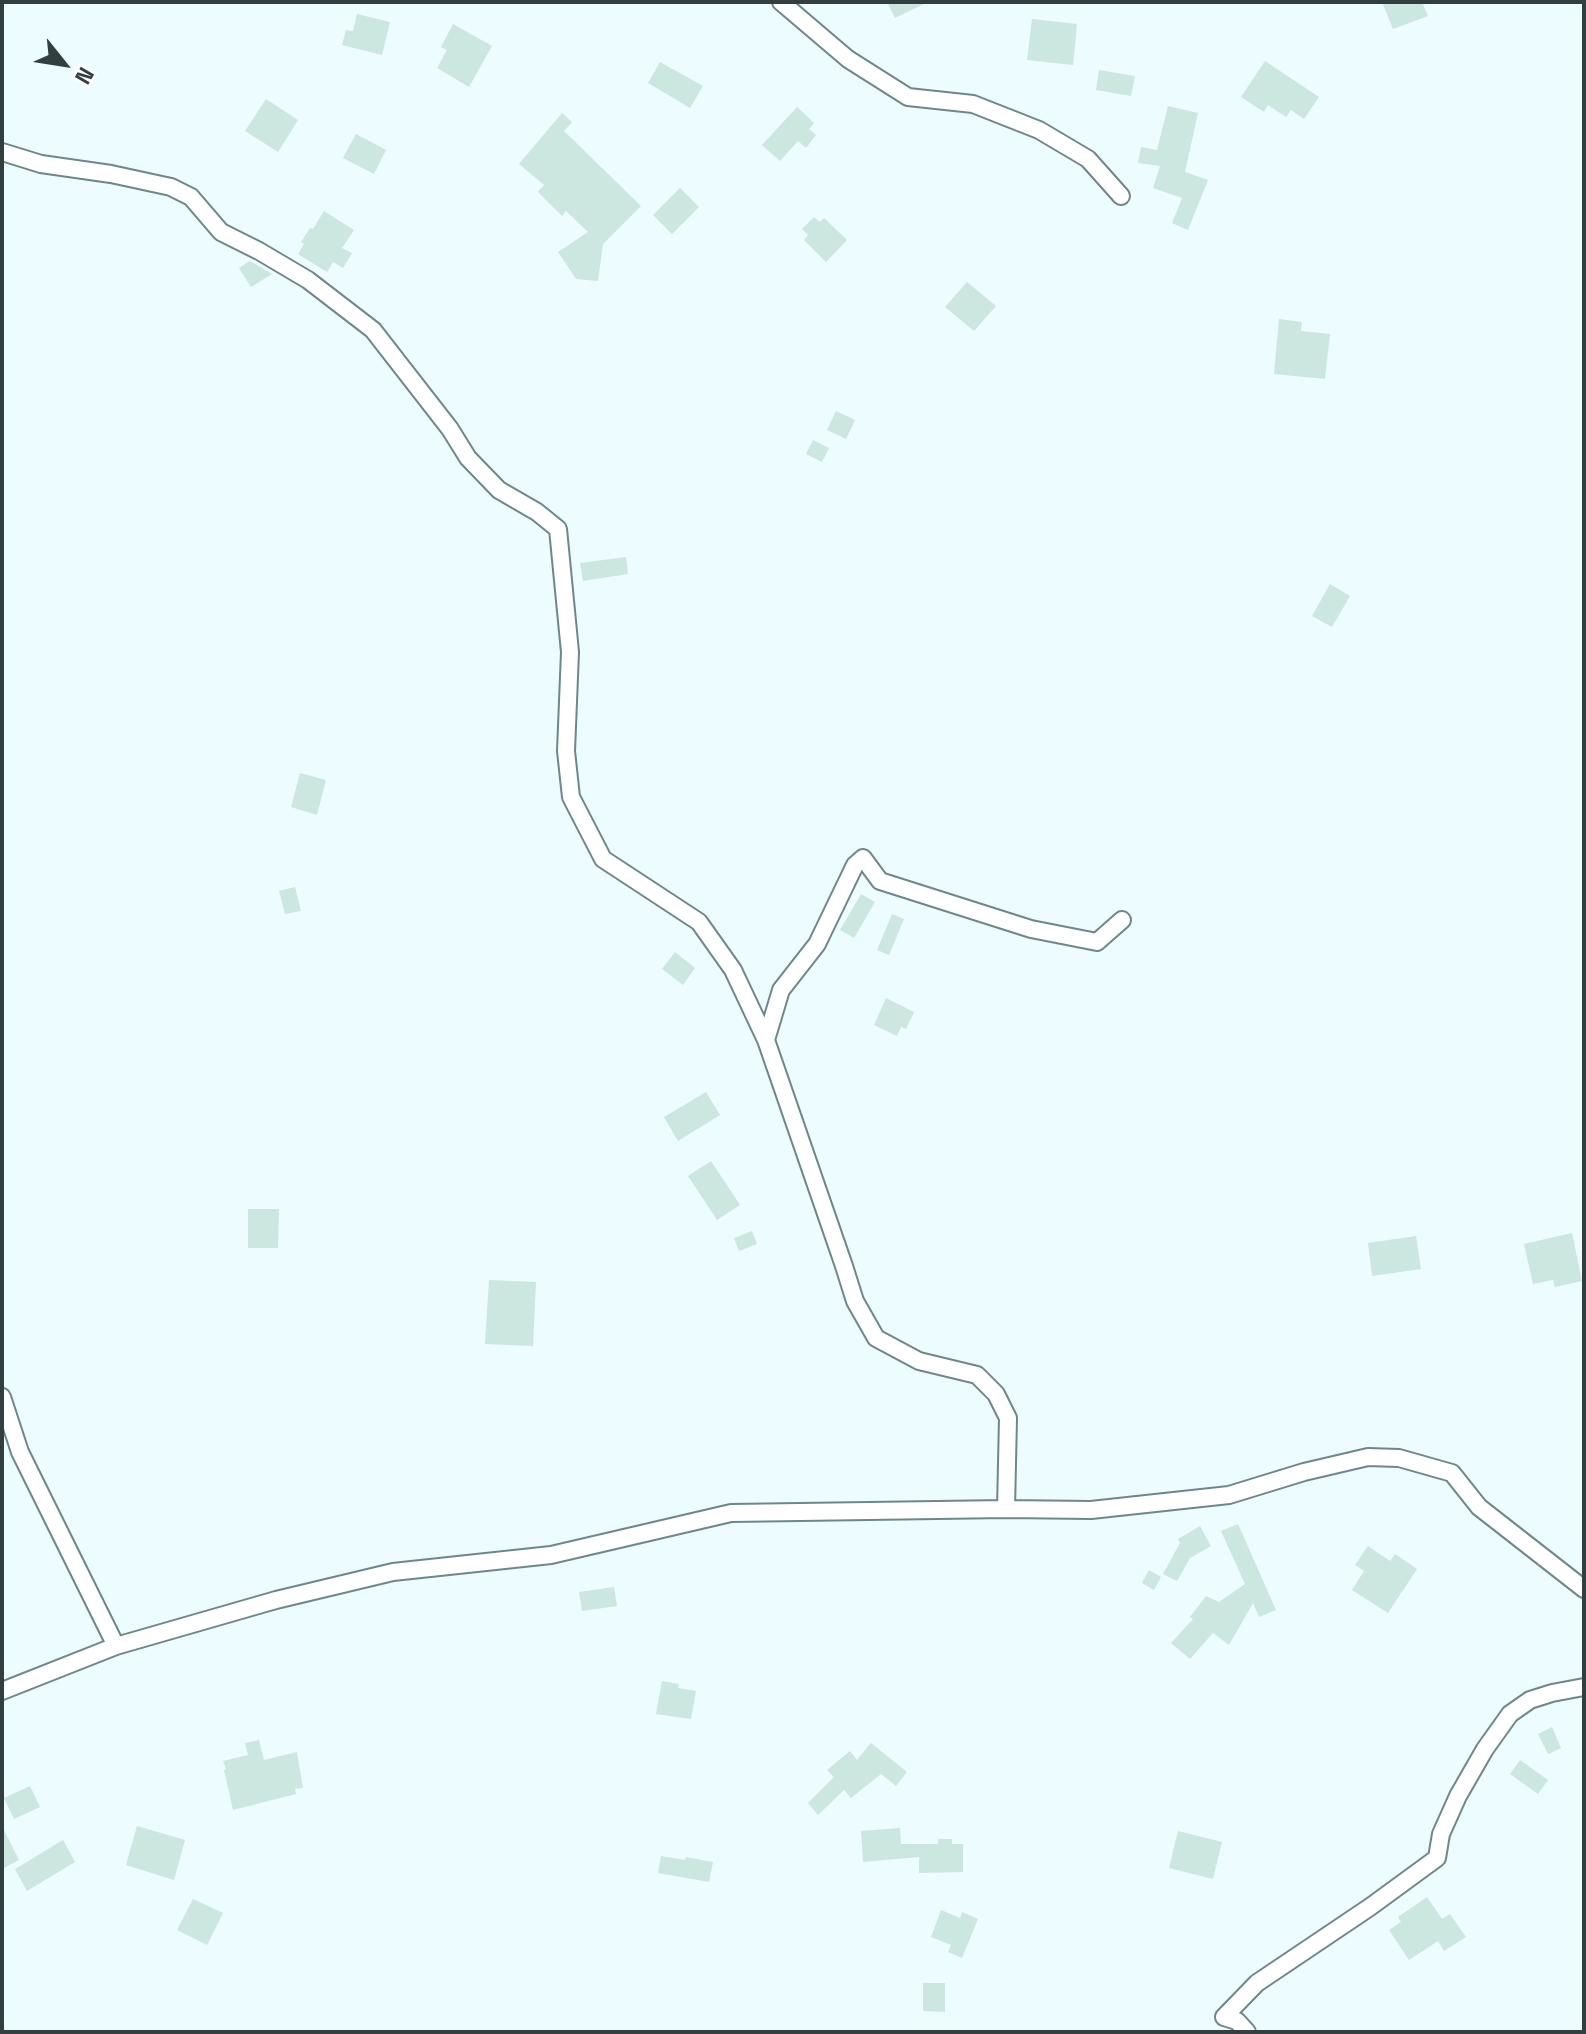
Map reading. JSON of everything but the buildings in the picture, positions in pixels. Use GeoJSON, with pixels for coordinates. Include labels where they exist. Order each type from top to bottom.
{"type":"FeatureCollection","features":[{"type":"Feature","properties":{"kind":"street"},"geometry":{"type":"LineString","coordinates":[[781,2],[848,59],[908,97],[973,104],[1039,130],[1088,159],[1121,196]]}},
{"type":"Feature","properties":{"kind":"street"},"geometry":{"type":"LineString","coordinates":[[2,152],[41,164],[171,187],[191,197],[221,232],[308,280],[373,330],[450,429],[468,458],[499,490],[537,512],[558,529],[570,652],[566,751],[571,797],[603,859],[699,922],[733,970],[766,1040],[855,1301],[876,1338],[919,1361],[977,1375],[996,1394],[1008,1418],[1006,1509]]}},
{"type":"Feature","properties":{"kind":"street"},"geometry":{"type":"LineString","coordinates":[[766,1040],[781,990],[817,944],[855,865],[863,858],[880,881],[1031,929],[1097,942],[1122,920]]}},
{"type":"Feature","properties":{"kind":"street"},"geometry":{"type":"LineString","coordinates":[[2,1397],[20,1452],[116,1646]]}},
{"type":"Feature","properties":{"kind":"street"},"geometry":{"type":"LineString","coordinates":[[2,1691],[116,1646],[276,1600],[393,1572],[551,1555],[731,1513],[1091,1510],[1229,1495],[1304,1472],[1368,1457],[1399,1458],[1452,1473],[1479,1507],[1584,1589]]}},
{"type":"Feature","properties":{"kind":"street"},"geometry":{"type":"LineString","coordinates":[[1247,2032],[1237,2021],[1224,2017],[1257,1983],[1437,1858],[1441,1834],[1458,1796],[1510,1714],[1530,1700],[1584,1687]]}}]}
